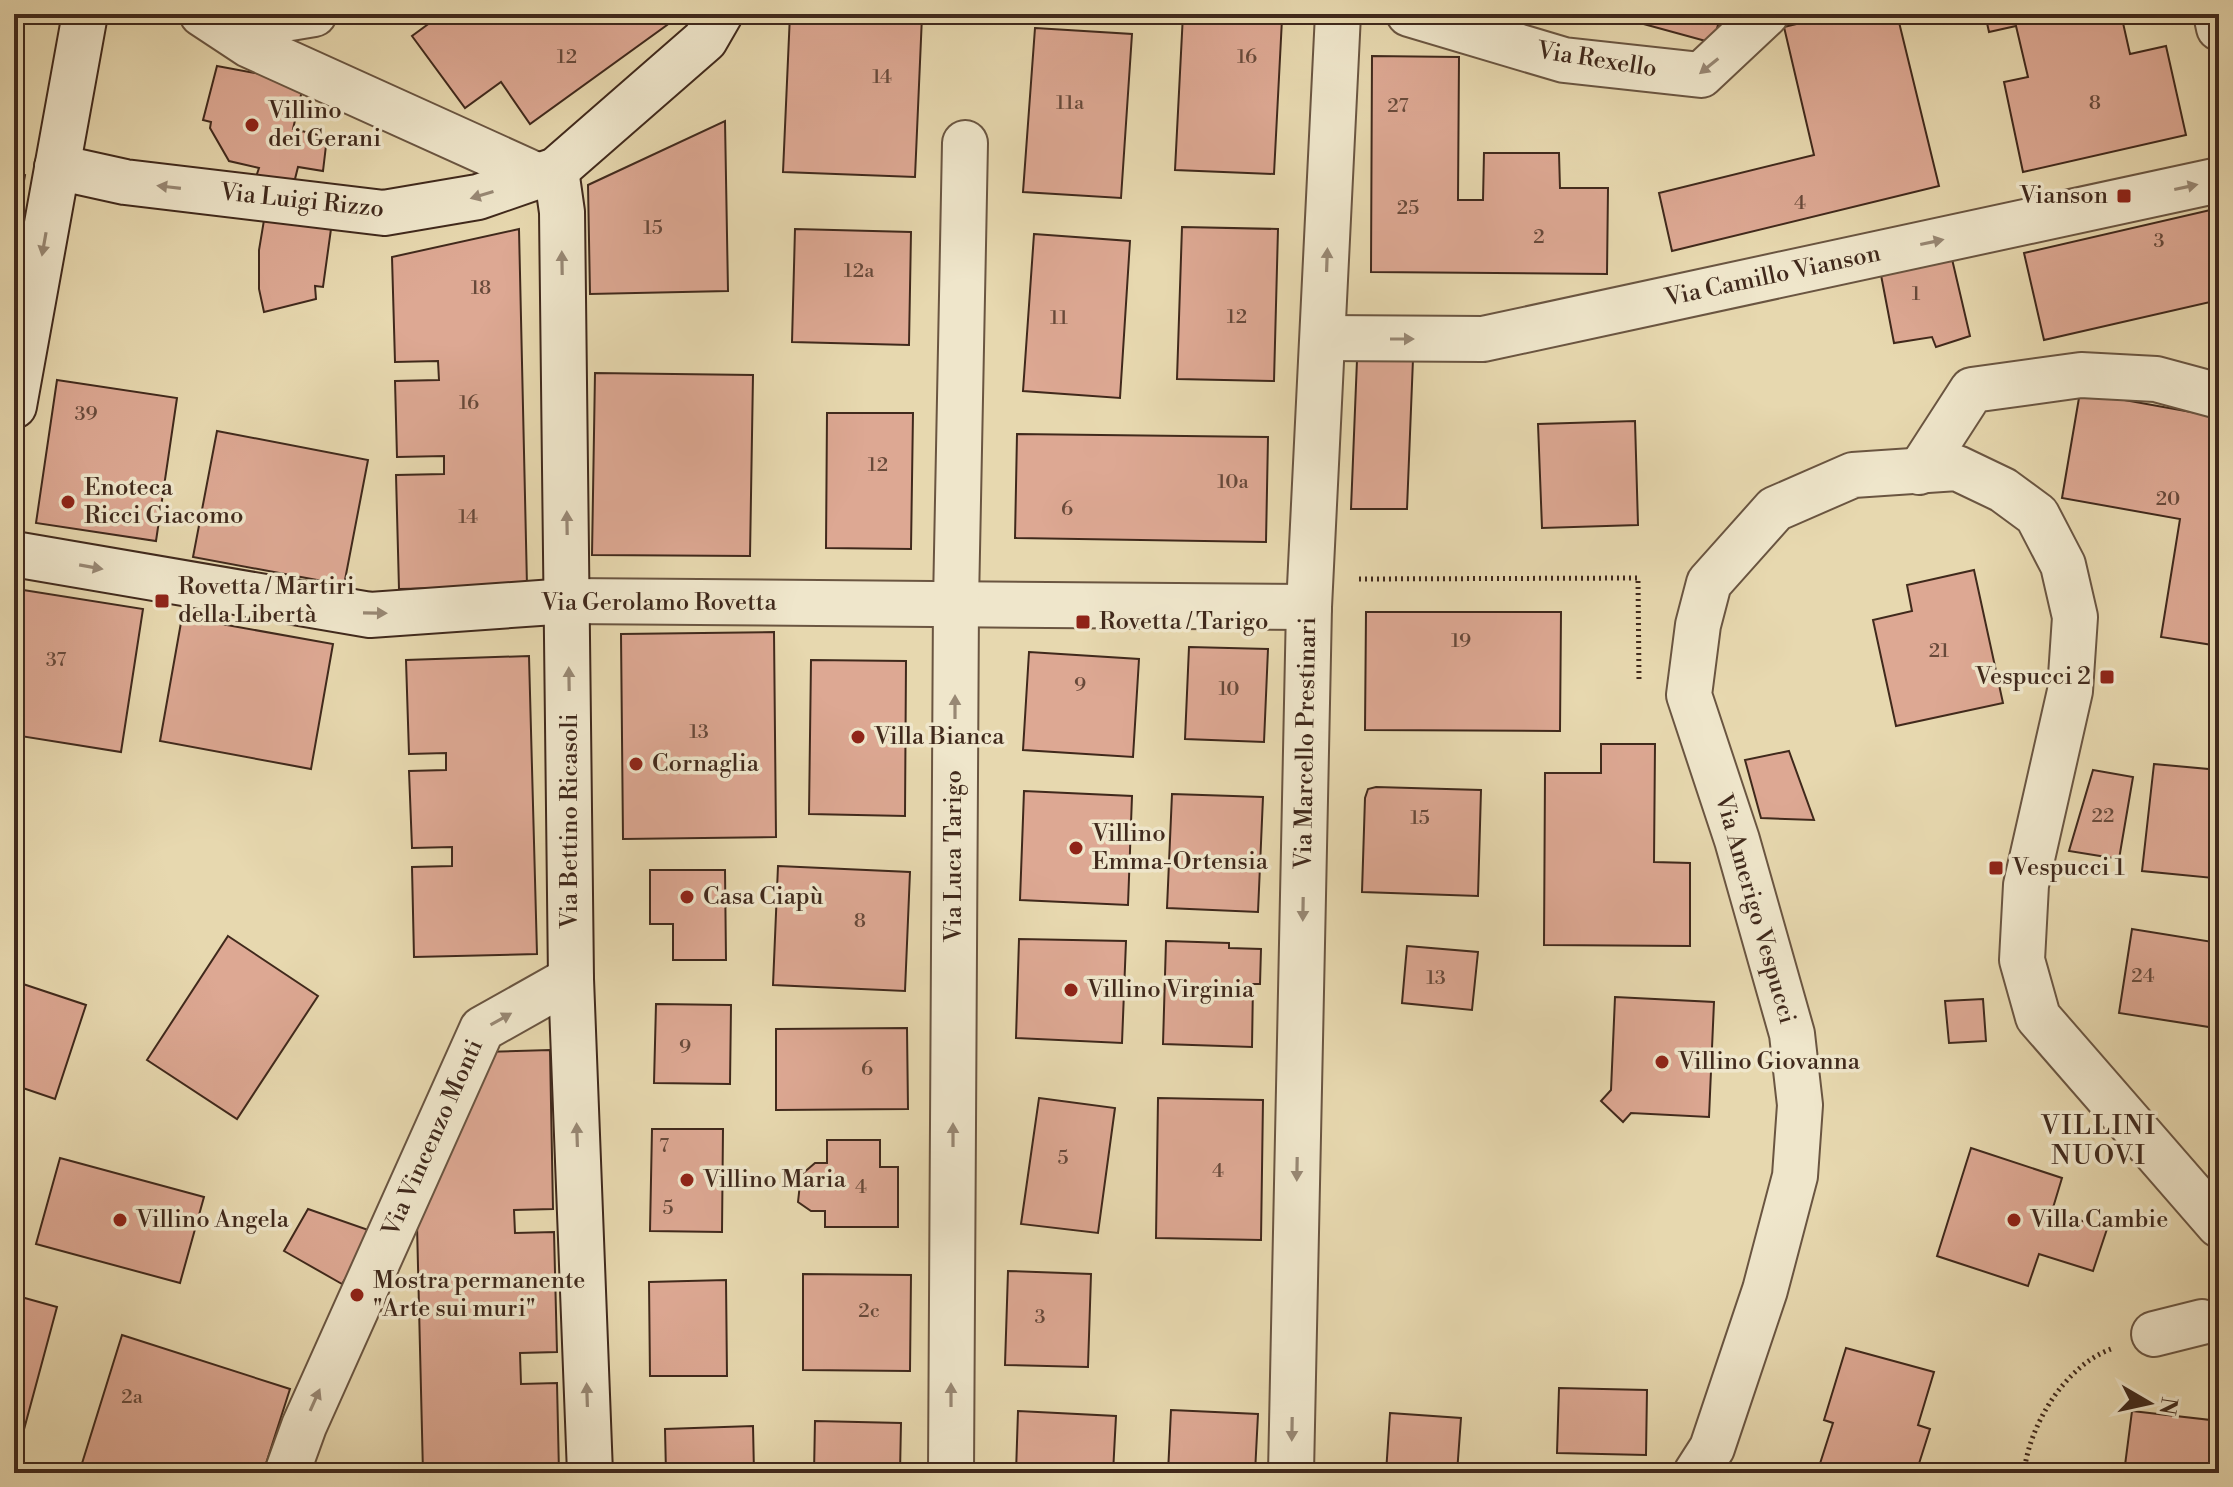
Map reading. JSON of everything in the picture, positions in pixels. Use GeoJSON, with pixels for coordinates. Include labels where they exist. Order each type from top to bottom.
{"type":"FeatureCollection","features":[{"type":"Feature","properties":{"kind":"street"},"geometry":{"type":"LineString","coordinates":[[14,406],[85,14]]}},
{"type":"Feature","properties":{"kind":"street"},"geometry":{"type":"LineString","coordinates":[[202,14],[249,45],[546,172]]}},
{"type":"Feature","properties":{"kind":"street"},"geometry":{"type":"LineString","coordinates":[[210,14],[290,18],[314,14]]}},
{"type":"Feature","properties":{"kind":"street","name":"Via Luigi Rizzo"},"geometry":{"type":"LineString","coordinates":[[57,167],[125,182],[384,213],[478,197],[546,172],[705,40],[720,14]]}},
{"type":"Feature","properties":{"kind":"street","name":"Via Marcello Prestinari"},"geometry":{"type":"LineString","coordinates":[[1291,1473],[1310,593],[1338,14]]}},
{"type":"Feature","properties":{"kind":"street","name":"Via Rexello"},"geometry":{"type":"LineString","coordinates":[[1409,14],[1564,60],[1701,75],[1766,14]]}},
{"type":"Feature","properties":{"kind":"street"},"geometry":{"type":"LineString","coordinates":[[2216,14],[2219,28]]}},
{"type":"Feature","properties":{"kind":"street","name":"Via Luca Tarigo"},"geometry":{"type":"LineString","coordinates":[[951,1473],[956,603],[965,143]]}},
{"type":"Feature","properties":{"kind":"street","name":"Via Bettino Ricasoli"},"geometry":{"type":"LineString","coordinates":[[546,172],[562,212],[571,979],[590,1473]]}},
{"type":"Feature","properties":{"kind":"street","name":"Via Camillo Vianson"},"geometry":{"type":"LineString","coordinates":[[1324,338],[1483,339],[2219,180]]}},
{"type":"Feature","properties":{"kind":"street"},"geometry":{"type":"LineString","coordinates":[[1919,472],[1972,390],[2081,375],[2156,379],[2219,396]]}},
{"type":"Feature","properties":{"kind":"street","name":"Via Amerigo Vespucci"},"geometry":{"type":"LineString","coordinates":[[1696,1473],[1712,1448],[1765,1290],[1795,1176],[1800,1105],[1792,1034],[1737,840],[1689,695],[1698,625],[1709,583],[1775,509],[1853,475],[1957,468],[2003,490],[2037,515],[2063,565],[2075,617],[2070,691],[2026,885],[2022,960],[2038,1017],[2219,1225]]}},
{"type":"Feature","properties":{"kind":"street","name":"Via Gerolamo Rovetta"},"geometry":{"type":"LineString","coordinates":[[14,554],[370,615],[568,601],[956,603],[1310,593]]}},
{"type":"Feature","properties":{"kind":"street","name":"Via Vincenzo Monti"},"geometry":{"type":"LineString","coordinates":[[287,1473],[304,1426],[482,1029],[571,979]]}},
{"type":"Feature","properties":{"kind":"street"},"geometry":{"type":"LineString","coordinates":[[2154,1334],[2202,1322]]}},
{"type":"Feature","properties":{"kind":"path"},"geometry":{"type":"LineString","coordinates":[[1310,593],[1638,578],[1639,697],[1689,695]]}},
{"type":"Feature","properties":{"kind":"path"},"geometry":{"type":"LineString","coordinates":[[2024,1473],[2026,1453],[2069,1376]]}},
{"type":"Feature","properties":{"kind":"building"},"geometry":{"type":"Polygon","coordinates":[[[442,14],[659,14],[667,25],[530,124],[501,82],[465,108],[412,36],[442,14]]]}},
{"type":"Feature","properties":{"kind":"building"},"geometry":{"type":"Polygon","coordinates":[[[790,14],[922,16],[915,177],[783,172],[790,14]]]}},
{"type":"Feature","properties":{"kind":"building"},"geometry":{"type":"Polygon","coordinates":[[[1183,14],[1282,19],[1274,174],[1175,170],[1183,14]]]}},
{"type":"Feature","properties":{"kind":"building"},"geometry":{"type":"Polygon","coordinates":[[[1607,14],[1721,14],[1713,43],[1607,14]]]}},
{"type":"Feature","properties":{"kind":"building"},"geometry":{"type":"Polygon","coordinates":[[[1838,14],[1897,14],[1939,186],[1672,251],[1659,193],[1814,155],[1784,27],[1838,14]]]}},
{"type":"Feature","properties":{"kind":"building"},"geometry":{"type":"Polygon","coordinates":[[[1985,14],[2121,14],[2130,54],[2166,46],[2186,135],[2023,172],[2004,82],[2028,77],[2016,26],[1989,32],[1985,14]]]}},
{"type":"Feature","properties":{"kind":"building"},"geometry":{"type":"Polygon","coordinates":[[[1035,28],[1132,34],[1121,198],[1023,192],[1035,28]]]}},
{"type":"Feature","properties":{"kind":"building"},"geometry":{"type":"Polygon","coordinates":[[[1372,56],[1459,57],[1458,200],[1483,200],[1484,153],[1559,153],[1560,188],[1608,188],[1607,274],[1371,272],[1372,56]]]}},
{"type":"Feature","properties":{"kind":"building","name":"Villino dei Gerani"},"geometry":{"type":"Polygon","coordinates":[[[217,66],[304,82],[293,129],[327,137],[323,171],[298,167],[293,187],[255,180],[259,168],[229,161],[210,128],[211,122],[203,120],[217,66]]]}},
{"type":"Feature","properties":{"kind":"building"},"geometry":{"type":"Polygon","coordinates":[[[725,121],[728,291],[590,294],[588,185],[725,121]]]}},
{"type":"Feature","properties":{"kind":"building"},"geometry":{"type":"Polygon","coordinates":[[[14,173],[25,175],[14,237],[14,173]]]}},
{"type":"Feature","properties":{"kind":"building"},"geometry":{"type":"Polygon","coordinates":[[[2219,208],[2219,300],[2044,340],[2024,253],[2219,208]]]}},
{"type":"Feature","properties":{"kind":"building"},"geometry":{"type":"Polygon","coordinates":[[[264,220],[331,229],[323,287],[315,286],[316,299],[264,312],[259,289],[259,250],[264,220]]]}},
{"type":"Feature","properties":{"kind":"building"},"geometry":{"type":"Polygon","coordinates":[[[1182,227],[1278,229],[1274,381],[1177,379],[1182,227]]]}},
{"type":"Feature","properties":{"kind":"building"},"geometry":{"type":"Polygon","coordinates":[[[519,229],[527,586],[399,589],[396,475],[444,474],[444,456],[397,457],[395,381],[439,380],[438,361],[395,362],[392,257],[519,229]]]}},
{"type":"Feature","properties":{"kind":"building"},"geometry":{"type":"Polygon","coordinates":[[[795,229],[911,232],[909,345],[792,342],[795,229]]]}},
{"type":"Feature","properties":{"kind":"building"},"geometry":{"type":"Polygon","coordinates":[[[1034,234],[1130,241],[1120,398],[1023,391],[1034,234]]]}},
{"type":"Feature","properties":{"kind":"building"},"geometry":{"type":"Polygon","coordinates":[[[1952,259],[1970,336],[1936,347],[1932,337],[1894,343],[1881,275],[1952,259]]]}},
{"type":"Feature","properties":{"kind":"building"},"geometry":{"type":"Polygon","coordinates":[[[1413,359],[1407,509],[1351,509],[1357,360],[1413,359]]]}},
{"type":"Feature","properties":{"kind":"building"},"geometry":{"type":"Polygon","coordinates":[[[595,373],[753,375],[750,556],[592,555],[595,373]]]}},
{"type":"Feature","properties":{"kind":"building"},"geometry":{"type":"Polygon","coordinates":[[[57,380],[177,398],[156,541],[36,523],[57,380]]]}},
{"type":"Feature","properties":{"kind":"building"},"geometry":{"type":"Polygon","coordinates":[[[2080,392],[2219,417],[2219,646],[2161,637],[2180,519],[2062,498],[2080,392]]]}},
{"type":"Feature","properties":{"kind":"building"},"geometry":{"type":"Polygon","coordinates":[[[827,413],[913,413],[911,549],[826,548],[827,413]]]}},
{"type":"Feature","properties":{"kind":"building"},"geometry":{"type":"Polygon","coordinates":[[[1635,421],[1638,525],[1542,528],[1538,424],[1635,421]]]}},
{"type":"Feature","properties":{"kind":"building"},"geometry":{"type":"Polygon","coordinates":[[[217,431],[368,460],[344,585],[193,557],[217,431]]]}},
{"type":"Feature","properties":{"kind":"building"},"geometry":{"type":"Polygon","coordinates":[[[1017,434],[1268,437],[1266,542],[1015,538],[1017,434]]]}},
{"type":"Feature","properties":{"kind":"building"},"geometry":{"type":"Polygon","coordinates":[[[1974,570],[2003,703],[1896,726],[1873,620],[1912,611],[1907,585],[1974,570]]]}},
{"type":"Feature","properties":{"kind":"building"},"geometry":{"type":"Polygon","coordinates":[[[17,589],[143,609],[121,752],[14,735],[17,589]]]}},
{"type":"Feature","properties":{"kind":"building"},"geometry":{"type":"Polygon","coordinates":[[[1366,612],[1561,612],[1560,731],[1365,730],[1366,612]]]}},
{"type":"Feature","properties":{"kind":"building"},"geometry":{"type":"Polygon","coordinates":[[[182,617],[333,644],[311,769],[160,741],[182,617]]]}},
{"type":"Feature","properties":{"kind":"building"},"geometry":{"type":"Polygon","coordinates":[[[774,632],[776,837],[623,839],[621,634],[774,632]]]}},
{"type":"Feature","properties":{"kind":"building"},"geometry":{"type":"Polygon","coordinates":[[[1189,647],[1268,649],[1264,742],[1185,739],[1189,647]]]}},
{"type":"Feature","properties":{"kind":"building"},"geometry":{"type":"Polygon","coordinates":[[[1029,652],[1139,659],[1133,757],[1023,750],[1029,652]]]}},
{"type":"Feature","properties":{"kind":"building"},"geometry":{"type":"Polygon","coordinates":[[[529,656],[537,954],[414,957],[412,867],[452,866],[452,847],[412,848],[409,771],[446,770],[446,753],[409,754],[406,660],[529,656]]]}},
{"type":"Feature","properties":{"kind":"building","name":"Villa Bianca"},"geometry":{"type":"Polygon","coordinates":[[[811,660],[906,661],[905,816],[809,814],[811,660]]]}},
{"type":"Feature","properties":{"kind":"building"},"geometry":{"type":"Polygon","coordinates":[[[1601,744],[1655,744],[1654,862],[1690,863],[1690,946],[1544,945],[1545,773],[1601,773],[1601,744]]]}},
{"type":"Feature","properties":{"kind":"building"},"geometry":{"type":"Polygon","coordinates":[[[1789,751],[1814,820],[1761,818],[1745,760],[1789,751]]]}},
{"type":"Feature","properties":{"kind":"building"},"geometry":{"type":"Polygon","coordinates":[[[2154,764],[2219,770],[2213,878],[2142,871],[2154,764]]]}},
{"type":"Feature","properties":{"kind":"building"},"geometry":{"type":"Polygon","coordinates":[[[2093,770],[2133,777],[2119,859],[2069,851],[2093,770]]]}},
{"type":"Feature","properties":{"kind":"building"},"geometry":{"type":"Polygon","coordinates":[[[1368,789],[1481,790],[1478,896],[1362,892],[1365,798],[1368,789]]]}},
{"type":"Feature","properties":{"kind":"building","name":"Villino Emma-Ortensia"},"geometry":{"type":"Polygon","coordinates":[[[1024,791],[1132,796],[1128,905],[1020,900],[1024,791]]]}},
{"type":"Feature","properties":{"kind":"building"},"geometry":{"type":"Polygon","coordinates":[[[1172,794],[1263,797],[1258,912],[1167,908],[1172,794]]]}},
{"type":"Feature","properties":{"kind":"building"},"geometry":{"type":"Polygon","coordinates":[[[778,866],[910,872],[905,991],[773,985],[778,866]]]}},
{"type":"Feature","properties":{"kind":"building","name":"Casa Ciapù"},"geometry":{"type":"Polygon","coordinates":[[[650,870],[725,870],[726,960],[673,960],[673,924],[650,924],[650,870]]]}},
{"type":"Feature","properties":{"kind":"building"},"geometry":{"type":"Polygon","coordinates":[[[2132,929],[2219,943],[2209,1027],[2119,1013],[2132,929]]]}},
{"type":"Feature","properties":{"kind":"building"},"geometry":{"type":"Polygon","coordinates":[[[228,936],[318,996],[237,1119],[147,1060],[228,936]]]}},
{"type":"Feature","properties":{"kind":"building","name":"Villino Virginia"},"geometry":{"type":"Polygon","coordinates":[[[1019,939],[1126,941],[1122,1043],[1016,1038],[1019,939]]]}},
{"type":"Feature","properties":{"kind":"building"},"geometry":{"type":"Polygon","coordinates":[[[1166,941],[1229,943],[1229,948],[1261,949],[1260,984],[1253,984],[1252,1047],[1163,1044],[1166,941]]]}},
{"type":"Feature","properties":{"kind":"building"},"geometry":{"type":"Polygon","coordinates":[[[1407,946],[1478,952],[1472,1010],[1402,1003],[1407,946]]]}},
{"type":"Feature","properties":{"kind":"building"},"geometry":{"type":"Polygon","coordinates":[[[14,981],[86,1005],[55,1099],[14,1085],[14,981]]]}},
{"type":"Feature","properties":{"kind":"building","name":"Villino Giovanna"},"geometry":{"type":"Polygon","coordinates":[[[1615,997],[1714,1002],[1709,1117],[1631,1113],[1623,1122],[1601,1101],[1611,1090],[1615,997]]]}},
{"type":"Feature","properties":{"kind":"building"},"geometry":{"type":"Polygon","coordinates":[[[1983,999],[1986,1041],[1949,1043],[1945,1001],[1983,999]]]}},
{"type":"Feature","properties":{"kind":"building"},"geometry":{"type":"Polygon","coordinates":[[[656,1004],[731,1005],[730,1084],[654,1083],[656,1004]]]}},
{"type":"Feature","properties":{"kind":"building"},"geometry":{"type":"Polygon","coordinates":[[[907,1028],[908,1109],[776,1110],[776,1029],[907,1028]]]}},
{"type":"Feature","properties":{"kind":"building"},"geometry":{"type":"Polygon","coordinates":[[[550,1050],[553,1209],[514,1210],[515,1233],[554,1232],[557,1352],[520,1353],[521,1384],[557,1383],[559,1473],[423,1473],[416,1183],[483,1052],[550,1050]]]}},
{"type":"Feature","properties":{"kind":"building"},"geometry":{"type":"Polygon","coordinates":[[[1039,1098],[1115,1108],[1098,1233],[1021,1224],[1039,1098]]]}},
{"type":"Feature","properties":{"kind":"building"},"geometry":{"type":"Polygon","coordinates":[[[1158,1098],[1263,1100],[1261,1240],[1156,1238],[1158,1098]]]}},
{"type":"Feature","properties":{"kind":"building","name":"Villino Maria"},"geometry":{"type":"Polygon","coordinates":[[[652,1129],[723,1129],[722,1232],[650,1231],[652,1129]]]}},
{"type":"Feature","properties":{"kind":"building"},"geometry":{"type":"Polygon","coordinates":[[[827,1140],[880,1140],[880,1167],[898,1167],[898,1227],[825,1227],[825,1211],[811,1211],[798,1202],[801,1175],[815,1163],[827,1163],[827,1140]]]}},
{"type":"Feature","properties":{"kind":"building","name":"Villa Cambie"},"geometry":{"type":"Polygon","coordinates":[[[1971,1148],[2062,1178],[2052,1211],[2107,1229],[2093,1271],[2039,1254],[2028,1286],[1937,1256],[1971,1148]]]}},
{"type":"Feature","properties":{"kind":"building","name":"Villino Angela"},"geometry":{"type":"Polygon","coordinates":[[[60,1158],[204,1197],[180,1283],[36,1244],[60,1158]]]}},
{"type":"Feature","properties":{"kind":"building"},"geometry":{"type":"Polygon","coordinates":[[[308,1209],[374,1232],[342,1284],[284,1251],[308,1209]]]}},
{"type":"Feature","properties":{"kind":"building"},"geometry":{"type":"Polygon","coordinates":[[[1008,1271],[1091,1274],[1088,1367],[1005,1365],[1008,1271]]]}},
{"type":"Feature","properties":{"kind":"building"},"geometry":{"type":"Polygon","coordinates":[[[803,1274],[911,1275],[910,1371],[803,1370],[803,1274]]]}},
{"type":"Feature","properties":{"kind":"building"},"geometry":{"type":"Polygon","coordinates":[[[726,1280],[727,1376],[650,1376],[649,1282],[726,1280]]]}},
{"type":"Feature","properties":{"kind":"building"},"geometry":{"type":"Polygon","coordinates":[[[14,1295],[57,1307],[16,1459],[14,1458],[14,1295]]]}},
{"type":"Feature","properties":{"kind":"building"},"geometry":{"type":"Polygon","coordinates":[[[122,1335],[290,1389],[263,1473],[79,1473],[122,1335]]]}},
{"type":"Feature","properties":{"kind":"building"},"geometry":{"type":"Polygon","coordinates":[[[1846,1348],[1934,1372],[1918,1425],[1930,1429],[1916,1473],[1817,1473],[1833,1423],[1824,1420],[1846,1348]]]}},
{"type":"Feature","properties":{"kind":"building"},"geometry":{"type":"Polygon","coordinates":[[[1559,1388],[1647,1390],[1646,1455],[1557,1453],[1559,1388]]]}},
{"type":"Feature","properties":{"kind":"building"},"geometry":{"type":"Polygon","coordinates":[[[1171,1410],[1258,1414],[1255,1473],[1168,1473],[1171,1410]]]}},
{"type":"Feature","properties":{"kind":"building"},"geometry":{"type":"Polygon","coordinates":[[[1018,1411],[1116,1416],[1113,1473],[1016,1473],[1018,1411]]]}},
{"type":"Feature","properties":{"kind":"building"},"geometry":{"type":"Polygon","coordinates":[[[2132,1411],[2219,1421],[2219,1473],[2124,1473],[2132,1411]]]}},
{"type":"Feature","properties":{"kind":"building"},"geometry":{"type":"Polygon","coordinates":[[[1390,1413],[1461,1418],[1457,1473],[1386,1473],[1390,1413]]]}},
{"type":"Feature","properties":{"kind":"building"},"geometry":{"type":"Polygon","coordinates":[[[815,1421],[901,1423],[900,1473],[814,1473],[815,1421]]]}},
{"type":"Feature","properties":{"kind":"building"},"geometry":{"type":"Polygon","coordinates":[[[753,1426],[754,1473],[666,1473],[665,1429],[753,1426]]]}},
{"type":"Feature","properties":{"kind":"place","name":"Villino dei Gerani"},"geometry":{"type":"Point","coordinates":[252,125]}},
{"type":"Feature","properties":{"kind":"place","name":"Vianson"},"geometry":{"type":"Point","coordinates":[2124,196]}},
{"type":"Feature","properties":{"kind":"place","name":"Enoteca Ricci Giacomo"},"geometry":{"type":"Point","coordinates":[68,502]}},
{"type":"Feature","properties":{"kind":"place","name":"Rovetta / Martiri della Libertà"},"geometry":{"type":"Point","coordinates":[162,601]}},
{"type":"Feature","properties":{"kind":"place","name":"Rovetta / Tarigo"},"geometry":{"type":"Point","coordinates":[1083,622]}},
{"type":"Feature","properties":{"kind":"place","name":"Vespucci 2"},"geometry":{"type":"Point","coordinates":[2107,677]}},
{"type":"Feature","properties":{"kind":"place","name":"Villa Bianca"},"geometry":{"type":"Point","coordinates":[858,737]}},
{"type":"Feature","properties":{"kind":"place","name":"Cornaglia"},"geometry":{"type":"Point","coordinates":[636,764]}},
{"type":"Feature","properties":{"kind":"place","name":"Villino Emma-Ortensia"},"geometry":{"type":"Point","coordinates":[1076,848]}},
{"type":"Feature","properties":{"kind":"place","name":"Vespucci 1"},"geometry":{"type":"Point","coordinates":[1996,868]}},
{"type":"Feature","properties":{"kind":"place","name":"Casa Ciapù"},"geometry":{"type":"Point","coordinates":[687,897]}},
{"type":"Feature","properties":{"kind":"place","name":"Villino Virginia"},"geometry":{"type":"Point","coordinates":[1071,990]}},
{"type":"Feature","properties":{"kind":"place","name":"Villino Giovanna"},"geometry":{"type":"Point","coordinates":[1662,1062]}},
{"type":"Feature","properties":{"kind":"place","name":"Villino Maria"},"geometry":{"type":"Point","coordinates":[687,1180]}},
{"type":"Feature","properties":{"kind":"place","name":"Villino Angela"},"geometry":{"type":"Point","coordinates":[120,1220]}},
{"type":"Feature","properties":{"kind":"place","name":"Villa Cambie"},"geometry":{"type":"Point","coordinates":[2014,1220]}},
{"type":"Feature","properties":{"kind":"place","name":"Mostra permanente \"Arte sui muri\""},"geometry":{"type":"Point","coordinates":[357,1295]}},
{"type":"Feature","properties":{"kind":"district","name":"VILLINI NUOVI"},"geometry":{"type":"Point","coordinates":[2099,1141]}}]}
